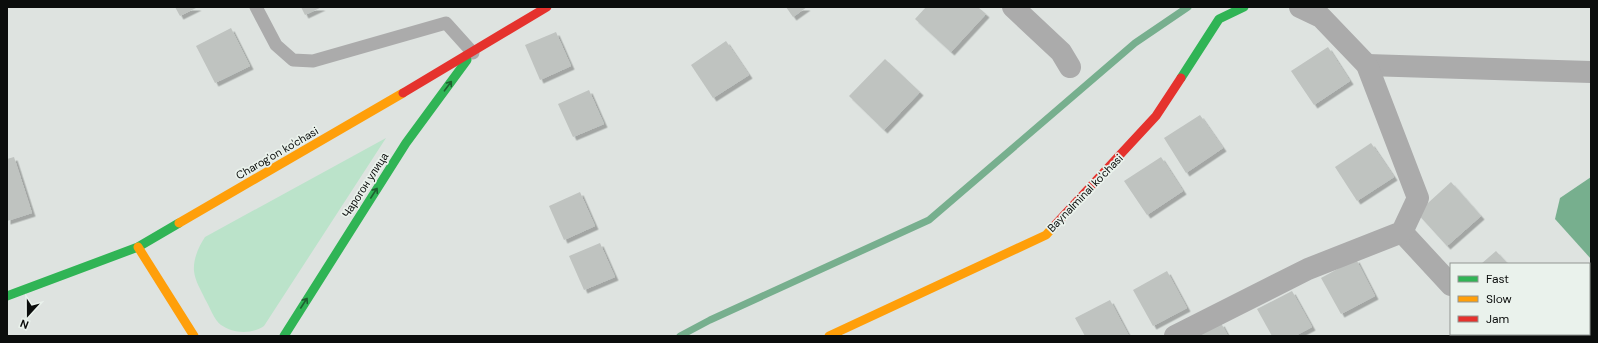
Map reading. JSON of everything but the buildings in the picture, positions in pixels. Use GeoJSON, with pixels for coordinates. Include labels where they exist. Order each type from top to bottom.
{"type":"FeatureCollection","features":[{"type":"Feature","properties":{"kind":"main road","name":"Charog'on ko'chasi"},"geometry":{"type":"LineString","coordinates":[[7,296],[138,247],[473,53],[547,7]]}},
{"type":"Feature","properties":{"kind":"main road","name":"Baynalminal ko'chasi"},"geometry":{"type":"LineString","coordinates":[[829,336],[1046,235],[1106,172],[1156,116],[1219,19],[1244,7]]}},
{"type":"Feature","properties":{"kind":"main road","name":"Чарогон улица"},"geometry":{"type":"LineString","coordinates":[[284,336],[406,142],[473,53]]}},
{"type":"Feature","properties":{"kind":"main road"},"geometry":{"type":"LineString","coordinates":[[138,247],[194,336]]}},
{"type":"Feature","properties":{"kind":"street"},"geometry":{"type":"LineString","coordinates":[[1013,7],[1061,52],[1070,67]]}},
{"type":"Feature","properties":{"kind":"street"},"geometry":{"type":"LineString","coordinates":[[1175,336],[1308,269],[1402,232],[1418,198],[1367,65],[1321,17],[1300,7]]}},
{"type":"Feature","properties":{"kind":"street"},"geometry":{"type":"LineString","coordinates":[[1367,65],[1591,72]]}},
{"type":"Feature","properties":{"kind":"street"},"geometry":{"type":"LineString","coordinates":[[1402,232],[1450,284]]}},
{"type":"Feature","properties":{"kind":"lane"},"geometry":{"type":"LineString","coordinates":[[256,7],[276,45],[293,60],[313,61],[446,23],[473,53]]}},
{"type":"Feature","properties":{"kind":"shaded area"},"geometry":{"type":"Polygon","coordinates":[[[386,138],[264,326],[249,332],[243,332],[232,330],[221,325],[216,320],[198,285],[194,271],[194,262],[205,237],[386,138]]]}},
{"type":"Feature","properties":{"kind":"shaded area"},"geometry":{"type":"Polygon","coordinates":[[[1591,177],[1591,259],[1555,219],[1560,198],[1591,177]]]}},
{"type":"Feature","properties":{"kind":"waterway"},"geometry":{"type":"LineString","coordinates":[[680,336],[710,320],[929,220],[1135,43],[1188,7]]}},
{"type":"Feature","properties":{"kind":"traffic: fast"},"geometry":{"type":"LineString","coordinates":[[1181,78],[1219,19],[1244,7]]}},
{"type":"Feature","properties":{"kind":"traffic: fast"},"geometry":{"type":"LineString","coordinates":[[284,336],[406,143],[467,60]]}},
{"type":"Feature","properties":{"kind":"traffic: fast"},"geometry":{"type":"LineString","coordinates":[[7,296],[138,247],[179,223]]}},
{"type":"Feature","properties":{"kind":"traffic: slow"},"geometry":{"type":"LineString","coordinates":[[179,223],[403,93]]}},
{"type":"Feature","properties":{"kind":"traffic: slow"},"geometry":{"type":"LineString","coordinates":[[829,336],[1046,235],[1054,226]]}},
{"type":"Feature","properties":{"kind":"traffic: slow"},"geometry":{"type":"LineString","coordinates":[[138,247],[194,336]]}},
{"type":"Feature","properties":{"kind":"traffic: jam"},"geometry":{"type":"LineString","coordinates":[[403,93],[547,7]]}},
{"type":"Feature","properties":{"kind":"traffic: jam"},"geometry":{"type":"LineString","coordinates":[[1054,226],[1156,116],[1181,78]]}}]}
